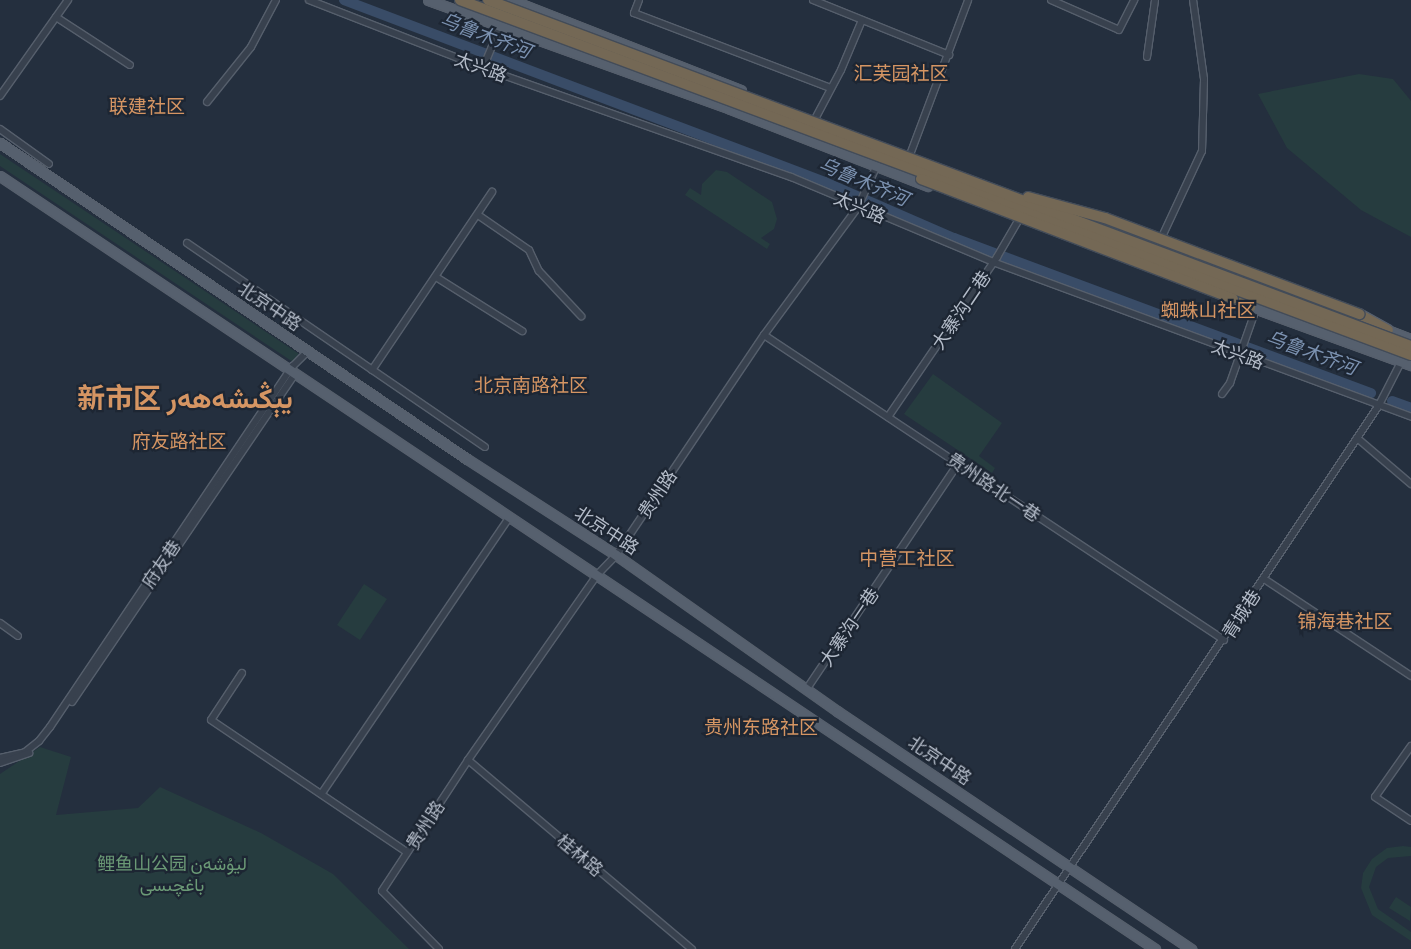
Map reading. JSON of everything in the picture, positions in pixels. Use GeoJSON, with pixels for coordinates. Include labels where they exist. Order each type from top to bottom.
{"type":"FeatureCollection","features":[{"type":"Feature","properties":{"kind":"highway"},"geometry":{"type":"LineString","coordinates":[[460,0],[903,172],[1411,355]]}},
{"type":"Feature","properties":{"kind":"highway"},"geometry":{"type":"LineString","coordinates":[[488,0],[1411,346]]}},
{"type":"Feature","properties":{"kind":"highway"},"geometry":{"type":"LineString","coordinates":[[903,172],[933,186],[1233,298],[1253,308]]}},
{"type":"Feature","properties":{"kind":"highway"},"geometry":{"type":"LineString","coordinates":[[998,191],[1054,202],[1105,218],[1359,314],[1388,330]]}},
{"type":"Feature","properties":{"kind":"main road"},"geometry":{"type":"LineString","coordinates":[[428,0],[500,28],[730,109],[876,167],[903,172],[1019,220],[1411,365]]}},
{"type":"Feature","properties":{"kind":"main road"},"geometry":{"type":"LineString","coordinates":[[511,0],[910,156],[1159,244],[1411,339]]}},
{"type":"Feature","properties":{"kind":"main road","name":"北京中路"},"geometry":{"type":"LineString","coordinates":[[0,143],[308,351],[616,555],[806,690],[1192,949]]}},
{"type":"Feature","properties":{"kind":"main road","name":"北京中路"},"geometry":{"type":"LineString","coordinates":[[0,176],[292,374],[1061,884],[1155,949]]}},
{"type":"Feature","properties":{"kind":"street"},"geometry":{"type":"LineString","coordinates":[[0,96],[68,0]]}},
{"type":"Feature","properties":{"kind":"street"},"geometry":{"type":"LineString","coordinates":[[207,102],[251,47],[276,0]]}},
{"type":"Feature","properties":{"kind":"street","name":"太兴路"},"geometry":{"type":"LineString","coordinates":[[309,0],[483,67],[792,177],[995,260],[1411,417]]}},
{"type":"Feature","properties":{"kind":"street"},"geometry":{"type":"LineString","coordinates":[[639,0],[634,13],[830,88]]}},
{"type":"Feature","properties":{"kind":"street"},"geometry":{"type":"LineString","coordinates":[[813,0],[949,55]]}},
{"type":"Feature","properties":{"kind":"street"},"geometry":{"type":"LineString","coordinates":[[903,172],[949,55],[968,0]]}},
{"type":"Feature","properties":{"kind":"street"},"geometry":{"type":"LineString","coordinates":[[1051,0],[1119,30],[1134,0]]}},
{"type":"Feature","properties":{"kind":"street"},"geometry":{"type":"LineString","coordinates":[[1148,57],[1155,0]]}},
{"type":"Feature","properties":{"kind":"street"},"geometry":{"type":"LineString","coordinates":[[1159,244],[1202,151],[1204,79],[1193,0]]}},
{"type":"Feature","properties":{"kind":"street"},"geometry":{"type":"LineString","coordinates":[[56,17],[130,66]]}},
{"type":"Feature","properties":{"kind":"street"},"geometry":{"type":"LineString","coordinates":[[815,119],[841,70],[862,20]]}},
{"type":"Feature","properties":{"kind":"street"},"geometry":{"type":"LineString","coordinates":[[483,67],[500,28]]}},
{"type":"Feature","properties":{"kind":"street"},"geometry":{"type":"LineString","coordinates":[[0,129],[49,164]]}},
{"type":"Feature","properties":{"kind":"street","name":"贵州路"},"geometry":{"type":"LineString","coordinates":[[439,949],[382,891],[468,760],[597,575],[616,555],[764,335],[859,205],[885,146]]}},
{"type":"Feature","properties":{"kind":"street"},"geometry":{"type":"LineString","coordinates":[[372,370],[492,192]]}},
{"type":"Feature","properties":{"kind":"street","name":"大寨沟二巷"},"geometry":{"type":"LineString","coordinates":[[888,417],[1002,250],[1019,220],[1028,199]]}},
{"type":"Feature","properties":{"kind":"street"},"geometry":{"type":"LineString","coordinates":[[478,215],[529,250],[530,259],[539,271],[581,316]]}},
{"type":"Feature","properties":{"kind":"street"},"geometry":{"type":"LineString","coordinates":[[187,243],[485,446]]}},
{"type":"Feature","properties":{"kind":"street"},"geometry":{"type":"LineString","coordinates":[[436,277],[522,330]]}},
{"type":"Feature","properties":{"kind":"street"},"geometry":{"type":"LineString","coordinates":[[1222,394],[1245,340],[1253,308]]}},
{"type":"Feature","properties":{"kind":"street","name":"贵州路北一巷"},"geometry":{"type":"LineString","coordinates":[[764,335],[1224,640]]}},
{"type":"Feature","properties":{"kind":"street","name":"青城巷"},"geometry":{"type":"LineString","coordinates":[[1015,949],[1061,884],[1379,406],[1411,339]]}},
{"type":"Feature","properties":{"kind":"street","name":"府友巷"},"geometry":{"type":"LineString","coordinates":[[0,758],[25,752],[45,734],[308,351]]}},
{"type":"Feature","properties":{"kind":"street","name":"府友巷"},"geometry":{"type":"LineString","coordinates":[[0,763],[20,759],[35,750],[51,733],[292,374]]}},
{"type":"Feature","properties":{"kind":"street"},"geometry":{"type":"LineString","coordinates":[[1357,438],[1411,484]]}},
{"type":"Feature","properties":{"kind":"street","name":"大寨沟一巷"},"geometry":{"type":"LineString","coordinates":[[806,690],[958,464]]}},
{"type":"Feature","properties":{"kind":"street"},"geometry":{"type":"LineString","coordinates":[[322,793],[509,518]]}},
{"type":"Feature","properties":{"kind":"street"},"geometry":{"type":"LineString","coordinates":[[1264,578],[1411,676]]}},
{"type":"Feature","properties":{"kind":"street"},"geometry":{"type":"LineString","coordinates":[[0,623],[18,636]]}},
{"type":"Feature","properties":{"kind":"street"},"geometry":{"type":"LineString","coordinates":[[242,673],[211,720],[407,852]]}},
{"type":"Feature","properties":{"kind":"street"},"geometry":{"type":"LineString","coordinates":[[1411,746],[1375,797],[1411,822]]}},
{"type":"Feature","properties":{"kind":"street","name":"桂林路"},"geometry":{"type":"LineString","coordinates":[[468,760],[692,949]]}},
{"type":"Feature","properties":{"kind":"green space"},"geometry":{"type":"Polygon","coordinates":[[[1359,74],[1393,79],[1411,101],[1411,237],[1361,210],[1287,148],[1258,94],[1359,74]]]}},
{"type":"Feature","properties":{"kind":"green space"},"geometry":{"type":"Polygon","coordinates":[[[0,154],[299,354],[293,362],[0,166],[0,154]]]}},
{"type":"Feature","properties":{"kind":"green space"},"geometry":{"type":"Polygon","coordinates":[[[716,170],[727,172],[772,202],[777,219],[774,229],[761,238],[770,244],[767,249],[685,195],[690,188],[701,195],[702,184],[716,170]]]}},
{"type":"Feature","properties":{"kind":"green space"},"geometry":{"type":"Polygon","coordinates":[[[933,374],[1002,423],[979,456],[995,468],[992,473],[904,414],[933,374]]]}},
{"type":"Feature","properties":{"kind":"green space"},"geometry":{"type":"Polygon","coordinates":[[[364,584],[387,599],[360,640],[337,625],[364,584]]]}},
{"type":"Feature","properties":{"kind":"green space","name":"鲤鱼山公园 ليۇشەن باغچىسى"},"geometry":{"type":"Polygon","coordinates":[[[40,747],[71,757],[56,815],[138,808],[160,787],[261,833],[333,874],[409,949],[0,949],[0,774],[40,747]]]}},
{"type":"Feature","properties":{"kind":"green space"},"geometry":{"type":"Polygon","coordinates":[[[1411,847],[1411,856],[1388,858],[1376,867],[1369,887],[1378,909],[1411,932],[1411,941],[1372,915],[1361,888],[1363,873],[1372,859],[1387,848],[1411,847]]]}},
{"type":"Feature","properties":{"kind":"green space"},"geometry":{"type":"Polygon","coordinates":[[[1396,897],[1411,907],[1410,921],[1389,908],[1396,897]]]}},
{"type":"Feature","properties":{"kind":"waterway","name":"乌鲁木齐河"},"geometry":{"type":"LineString","coordinates":[[344,0],[825,182],[954,238],[1371,393]]}},
{"type":"Feature","properties":{"kind":"waterway","name":"乌鲁木齐河"},"geometry":{"type":"LineString","coordinates":[[1392,401],[1411,408]]}},
{"type":"Feature","properties":{"kind":"district","name":"汇芙园社区"},"geometry":{"type":"Point","coordinates":[901,73]}},
{"type":"Feature","properties":{"kind":"district","name":"联建社区"},"geometry":{"type":"Point","coordinates":[147,106]}},
{"type":"Feature","properties":{"kind":"district","name":"蜘蛛山社区"},"geometry":{"type":"Point","coordinates":[1208,310]}},
{"type":"Feature","properties":{"kind":"district","name":"北京南路社区"},"geometry":{"type":"Point","coordinates":[531,385]}},
{"type":"Feature","properties":{"kind":"district","name":"新市区 يېڭىشەھەر"},"geometry":{"type":"Point","coordinates":[185,397]}},
{"type":"Feature","properties":{"kind":"district","name":"府友路社区"},"geometry":{"type":"Point","coordinates":[179,441]}},
{"type":"Feature","properties":{"kind":"district","name":"中营工社区"},"geometry":{"type":"Point","coordinates":[907,558]}},
{"type":"Feature","properties":{"kind":"district","name":"锦海巷社区"},"geometry":{"type":"Point","coordinates":[1345,621]}},
{"type":"Feature","properties":{"kind":"district","name":"贵州东路社区"},"geometry":{"type":"Point","coordinates":[761,727]}}]}
